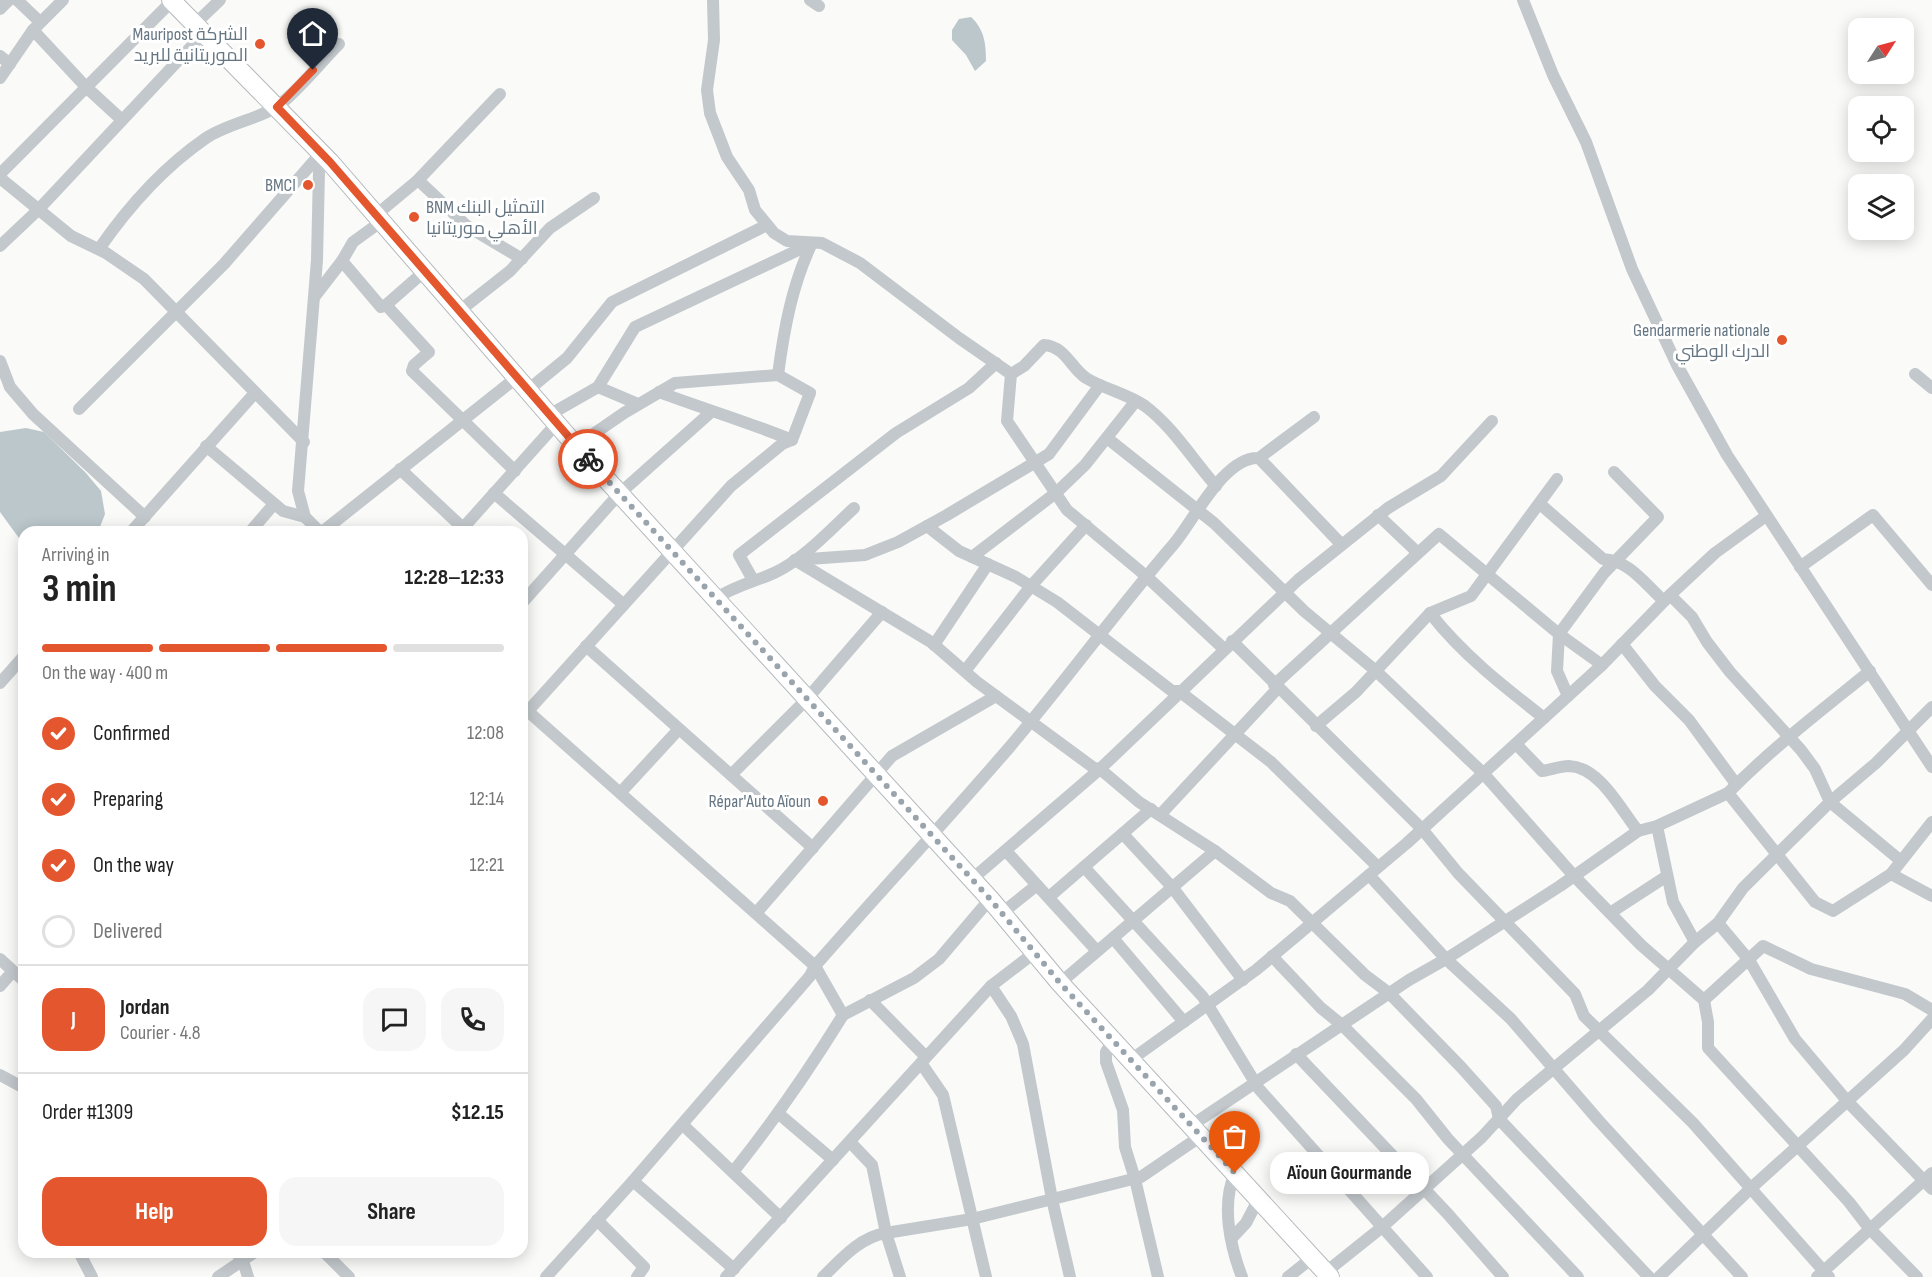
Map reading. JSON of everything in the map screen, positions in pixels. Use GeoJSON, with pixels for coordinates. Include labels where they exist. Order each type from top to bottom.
{"type":"FeatureCollection","features":[{"type":"Feature","properties":{"kind":"highway"},"geometry":{"type":"LineString","coordinates":[[171,0],[322,154],[619,494],[996,906],[1060,983],[1328,1274]]}},
{"type":"Feature","properties":{"kind":"street"},"geometry":{"type":"LineString","coordinates":[[0,9],[9,0]]}},
{"type":"Feature","properties":{"kind":"street"},"geometry":{"type":"LineString","coordinates":[[17,0],[86,87],[122,120]]}},
{"type":"Feature","properties":{"kind":"street"},"geometry":{"type":"LineString","coordinates":[[0,78],[5,60],[63,0]]}},
{"type":"Feature","properties":{"kind":"street"},"geometry":{"type":"LineString","coordinates":[[171,0],[0,176],[71,236],[99,249],[144,279],[303,442]]}},
{"type":"Feature","properties":{"kind":"street"},"geometry":{"type":"LineString","coordinates":[[0,245],[38,210],[122,120],[220,0]]}},
{"type":"Feature","properties":{"kind":"street"},"geometry":{"type":"LineString","coordinates":[[713,0],[714,40],[707,90],[710,113],[727,157],[749,190],[755,210],[774,233],[787,241],[822,243],[860,263],[1011,374]]}},
{"type":"Feature","properties":{"kind":"street"},"geometry":{"type":"LineString","coordinates":[[1523,0],[1553,75],[1586,142],[1632,269],[1655,320],[1705,417],[1766,516],[1932,767]]}},
{"type":"Feature","properties":{"kind":"street"},"geometry":{"type":"LineString","coordinates":[[99,249],[127,209],[207,138],[241,120],[277,107],[339,44]]}},
{"type":"Feature","properties":{"kind":"street"},"geometry":{"type":"LineString","coordinates":[[315,296],[342,261],[353,242],[418,180],[500,94]]}},
{"type":"Feature","properties":{"kind":"street"},"geometry":{"type":"LineString","coordinates":[[315,526],[305,517],[298,491],[315,296],[319,171],[322,154]]}},
{"type":"Feature","properties":{"kind":"street"},"geometry":{"type":"LineString","coordinates":[[79,409],[248,237],[322,154]]}},
{"type":"Feature","properties":{"kind":"street"},"geometry":{"type":"LineString","coordinates":[[418,180],[467,226],[522,259]]}},
{"type":"Feature","properties":{"kind":"street"},"geometry":{"type":"LineString","coordinates":[[458,312],[522,259],[550,228],[594,198]]}},
{"type":"Feature","properties":{"kind":"street"},"geometry":{"type":"LineString","coordinates":[[329,526],[462,420],[567,358],[612,302],[767,225]]}},
{"type":"Feature","properties":{"kind":"street"},"geometry":{"type":"LineString","coordinates":[[778,375],[790,306],[800,268],[812,243]]}},
{"type":"Feature","properties":{"kind":"street"},"geometry":{"type":"LineString","coordinates":[[465,526],[515,471],[553,419],[598,387],[635,327],[812,243]]}},
{"type":"Feature","properties":{"kind":"street"},"geometry":{"type":"LineString","coordinates":[[342,261],[381,307],[418,277],[423,269]]}},
{"type":"Feature","properties":{"kind":"street"},"geometry":{"type":"LineString","coordinates":[[386,305],[429,352],[414,365],[412,371],[515,471]]}},
{"type":"Feature","properties":{"kind":"street"},"geometry":{"type":"LineString","coordinates":[[1011,374],[1024,366],[1044,345],[1053,346],[1070,359],[1086,377],[1144,406],[1178,439],[1216,486]]}},
{"type":"Feature","properties":{"kind":"street"},"geometry":{"type":"LineString","coordinates":[[0,361],[10,387],[33,414],[145,517]]}},
{"type":"Feature","properties":{"kind":"street"},"geometry":{"type":"LineString","coordinates":[[753,580],[739,555],[896,433],[969,388],[996,363]]}},
{"type":"Feature","properties":{"kind":"street"},"geometry":{"type":"LineString","coordinates":[[1011,374],[1007,421],[1067,510],[1228,645],[1316,726],[1338,743],[1422,829],[1458,873],[1506,920],[1575,994],[1584,1016],[1693,1123],[1823,1275],[1869,1228],[1930,1181],[1848,1102],[1795,1039],[1749,960],[1718,923]]}},
{"type":"Feature","properties":{"kind":"street"},"geometry":{"type":"LineString","coordinates":[[1915,374],[1932,388]]}},
{"type":"Feature","properties":{"kind":"street"},"geometry":{"type":"LineString","coordinates":[[528,706],[586,646],[731,486],[782,444],[792,440],[810,393],[778,375],[675,383],[638,404],[576,446]]}},
{"type":"Feature","properties":{"kind":"street"},"geometry":{"type":"LineString","coordinates":[[795,560],[865,555],[898,542],[991,487],[1037,463],[1049,454],[1100,385]]}},
{"type":"Feature","properties":{"kind":"street"},"geometry":{"type":"LineString","coordinates":[[598,387],[638,404]]}},
{"type":"Feature","properties":{"kind":"street"},"geometry":{"type":"LineString","coordinates":[[659,392],[711,412],[743,419],[792,440]]}},
{"type":"Feature","properties":{"kind":"street"},"geometry":{"type":"LineString","coordinates":[[137,526],[254,393]]}},
{"type":"Feature","properties":{"kind":"street"},"geometry":{"type":"LineString","coordinates":[[972,557],[1057,492],[1085,465],[1135,402]]}},
{"type":"Feature","properties":{"kind":"street"},"geometry":{"type":"LineString","coordinates":[[528,596],[619,494],[711,412]]}},
{"type":"Feature","properties":{"kind":"street"},"geometry":{"type":"LineString","coordinates":[[546,1277],[683,1125],[810,976],[815,966],[1030,722],[1175,543],[1216,486],[1238,464],[1259,458],[1314,417]]}},
{"type":"Feature","properties":{"kind":"street"},"geometry":{"type":"LineString","coordinates":[[971,880],[1100,769],[1228,645],[1341,544],[1378,516],[1441,476],[1492,420]]}},
{"type":"Feature","properties":{"kind":"street"},"geometry":{"type":"LineString","coordinates":[[1107,438],[1158,476],[1214,523],[1329,632],[1376,671],[1483,773],[1574,876],[1704,1000],[1708,1022],[1708,1048],[1849,1202],[1869,1228],[1917,1277]]}},
{"type":"Feature","properties":{"kind":"street"},"geometry":{"type":"LineString","coordinates":[[206,446],[274,504],[288,514],[305,517]]}},
{"type":"Feature","properties":{"kind":"street"},"geometry":{"type":"LineString","coordinates":[[1259,458],[1341,544]]}},
{"type":"Feature","properties":{"kind":"street"},"geometry":{"type":"LineString","coordinates":[[400,469],[461,526]]}},
{"type":"Feature","properties":{"kind":"street"},"geometry":{"type":"LineString","coordinates":[[1568,696],[1557,671],[1559,634],[1616,560],[1658,517],[1614,472]]}},
{"type":"Feature","properties":{"kind":"street"},"geometry":{"type":"LineString","coordinates":[[1316,726],[1376,671],[1430,613],[1471,596],[1557,479]]}},
{"type":"Feature","properties":{"kind":"street"},"geometry":{"type":"LineString","coordinates":[[494,494],[623,604]]}},
{"type":"Feature","properties":{"kind":"street"},"geometry":{"type":"LineString","coordinates":[[255,526],[274,504]]}},
{"type":"Feature","properties":{"kind":"street"},"geometry":{"type":"LineString","coordinates":[[1540,504],[1603,559],[1616,560],[1627,566],[1692,617],[1721,661],[1815,769],[1830,802],[1901,861]]}},
{"type":"Feature","properties":{"kind":"street"},"geometry":{"type":"LineString","coordinates":[[715,599],[729,590],[775,573],[795,560],[854,508]]}},
{"type":"Feature","properties":{"kind":"street"},"geometry":{"type":"LineString","coordinates":[[1800,567],[1874,515],[1932,585]]}},
{"type":"Feature","properties":{"kind":"street"},"geometry":{"type":"LineString","coordinates":[[1378,516],[1417,552]]}},
{"type":"Feature","properties":{"kind":"street"},"geometry":{"type":"LineString","coordinates":[[1132,1059],[1243,980],[1373,871],[1602,665],[1667,598],[1715,553],[1766,516]]}},
{"type":"Feature","properties":{"kind":"street"},"geometry":{"type":"LineString","coordinates":[[965,670],[1031,586],[1086,525]]}},
{"type":"Feature","properties":{"kind":"street"},"geometry":{"type":"LineString","coordinates":[[927,526],[959,551],[1031,586],[1057,602],[1172,691],[1179,691],[1271,762],[1373,871],[1446,959],[1511,1019],[1742,1277]]}},
{"type":"Feature","properties":{"kind":"street"},"geometry":{"type":"LineString","coordinates":[[1048,897],[1123,834],[1156,812],[1234,734],[1329,632],[1439,534],[1559,634],[1602,665]]}},
{"type":"Feature","properties":{"kind":"street"},"geometry":{"type":"LineString","coordinates":[[795,560],[934,645],[1030,722],[1094,768],[1100,769],[1156,812],[1215,851],[1271,893],[1290,902],[1365,975],[1389,993],[1496,1106],[1499,1119],[1649,1277]]}},
{"type":"Feature","properties":{"kind":"street"},"geometry":{"type":"LineString","coordinates":[[934,645],[988,564]]}},
{"type":"Feature","properties":{"kind":"street"},"geometry":{"type":"LineString","coordinates":[[731,775],[806,700],[882,612]]}},
{"type":"Feature","properties":{"kind":"street"},"geometry":{"type":"LineString","coordinates":[[1430,613],[1444,631],[1495,680],[1544,718]]}},
{"type":"Feature","properties":{"kind":"street"},"geometry":{"type":"LineString","coordinates":[[1622,644],[1655,686],[1689,720],[1732,788],[1815,902],[1833,911],[1891,874],[1932,822]]}},
{"type":"Feature","properties":{"kind":"street"},"geometry":{"type":"LineString","coordinates":[[586,646],[813,848]]}},
{"type":"Feature","properties":{"kind":"street"},"geometry":{"type":"LineString","coordinates":[[1,681],[18,663]]}},
{"type":"Feature","properties":{"kind":"street"},"geometry":{"type":"LineString","coordinates":[[823,1277],[872,1235],[972,1219],[1136,1179],[1254,1081],[1574,876],[1638,831],[1657,826],[1732,788],[1788,738],[1870,671]]}},
{"type":"Feature","properties":{"kind":"street"},"geometry":{"type":"LineString","coordinates":[[757,912],[874,774],[892,756],[996,696]]}},
{"type":"Feature","properties":{"kind":"street"},"geometry":{"type":"LineString","coordinates":[[1328,1274],[1463,1153],[1517,1099],[1669,969],[1695,942],[1718,923],[1743,888],[1830,802],[1876,762],[1932,707]]}},
{"type":"Feature","properties":{"kind":"street"},"geometry":{"type":"LineString","coordinates":[[528,712],[757,912],[815,966],[843,1015]]}},
{"type":"Feature","properties":{"kind":"street"},"geometry":{"type":"LineString","coordinates":[[621,792],[680,729]]}},
{"type":"Feature","properties":{"kind":"street"},"geometry":{"type":"LineString","coordinates":[[1516,744],[1542,771],[1568,766],[1585,769],[1596,777],[1638,831]]}},
{"type":"Feature","properties":{"kind":"street"},"geometry":{"type":"LineString","coordinates":[[1657,826],[1673,902],[1695,942]]}},
{"type":"Feature","properties":{"kind":"street"},"geometry":{"type":"LineString","coordinates":[[1123,834],[1172,887],[1243,980]]}},
{"type":"Feature","properties":{"kind":"street"},"geometry":{"type":"LineString","coordinates":[[1006,851],[1097,951]]}},
{"type":"Feature","properties":{"kind":"street"},"geometry":{"type":"LineString","coordinates":[[1060,983],[1215,851]]}},
{"type":"Feature","properties":{"kind":"street"},"geometry":{"type":"LineString","coordinates":[[1084,867],[1203,997],[1254,1081],[1276,1109],[1427,1277]]}},
{"type":"Feature","properties":{"kind":"street"},"geometry":{"type":"LineString","coordinates":[[1891,874],[1932,896]]}},
{"type":"Feature","properties":{"kind":"street"},"geometry":{"type":"LineString","coordinates":[[1611,913],[1666,876]]}},
{"type":"Feature","properties":{"kind":"street"},"geometry":{"type":"LineString","coordinates":[[733,1173],[779,1114],[821,1054],[843,1015],[914,978],[996,906],[1037,885]]}},
{"type":"Feature","properties":{"kind":"street"},"geometry":{"type":"LineString","coordinates":[[1113,938],[1184,1022]]}},
{"type":"Feature","properties":{"kind":"street"},"geometry":{"type":"LineString","coordinates":[[1704,1000],[1763,945],[1811,969],[1905,994],[1932,1010]]}},
{"type":"Feature","properties":{"kind":"street"},"geometry":{"type":"LineString","coordinates":[[633,1181],[730,1273],[991,986],[1034,953]]}},
{"type":"Feature","properties":{"kind":"street"},"geometry":{"type":"LineString","coordinates":[[1272,956],[1321,1008],[1341,1024],[1416,1099],[1448,1139],[1578,1277]]}},
{"type":"Feature","properties":{"kind":"street"},"geometry":{"type":"LineString","coordinates":[[0,959],[18,976]]}},
{"type":"Feature","properties":{"kind":"street"},"geometry":{"type":"LineString","coordinates":[[0,986],[13,971]]}},
{"type":"Feature","properties":{"kind":"street"},"geometry":{"type":"LineString","coordinates":[[991,986],[1011,1016],[1023,1044],[1052,1199],[1070,1277]]}},
{"type":"Feature","properties":{"kind":"street"},"geometry":{"type":"LineString","coordinates":[[870,1000],[924,1060],[943,1095],[986,1277]]}},
{"type":"Feature","properties":{"kind":"street"},"geometry":{"type":"LineString","coordinates":[[1659,1277],[1704,1236],[1750,1189],[1904,1050],[1932,1019]]}},
{"type":"Feature","properties":{"kind":"street"},"geometry":{"type":"LineString","coordinates":[[1114,1040],[1106,1052],[1106,1062],[1123,1110],[1125,1147],[1136,1179],[1158,1277]]}},
{"type":"Feature","properties":{"kind":"street"},"geometry":{"type":"LineString","coordinates":[[1296,1054],[1424,1189],[1503,1277]]}},
{"type":"Feature","properties":{"kind":"street"},"geometry":{"type":"LineString","coordinates":[[0,1075],[18,1085]]}},
{"type":"Feature","properties":{"kind":"street"},"geometry":{"type":"LineString","coordinates":[[779,1114],[833,1160]]}},
{"type":"Feature","properties":{"kind":"street"},"geometry":{"type":"LineString","coordinates":[[683,1125],[781,1218]]}},
{"type":"Feature","properties":{"kind":"street"},"geometry":{"type":"LineString","coordinates":[[850,1142],[872,1165],[886,1233],[900,1277]]}},
{"type":"Feature","properties":{"kind":"street"},"geometry":{"type":"LineString","coordinates":[[1235,1173],[1228,1196],[1232,1238],[1242,1277]]}},
{"type":"Feature","properties":{"kind":"street"},"geometry":{"type":"LineString","coordinates":[[1232,1238],[1246,1223],[1258,1200]]}},
{"type":"Feature","properties":{"kind":"street"},"geometry":{"type":"LineString","coordinates":[[597,1220],[644,1267],[637,1277]]}},
{"type":"Feature","properties":{"kind":"street"},"geometry":{"type":"LineString","coordinates":[[82,1258],[92,1277]]}},
{"type":"Feature","properties":{"kind":"street"},"geometry":{"type":"LineString","coordinates":[[218,1277],[239,1258]]}},
{"type":"Feature","properties":{"kind":"street"},"geometry":{"type":"LineString","coordinates":[[240,1258],[248,1277]]}},
{"type":"Feature","properties":{"kind":"street"},"geometry":{"type":"LineString","coordinates":[[330,1258],[349,1277]]}},
{"type":"Feature","properties":{"kind":"street"},"geometry":{"type":"LineString","coordinates":[[1288,1277],[1312,1258]]}},
{"type":"Feature","properties":{"kind":"shaded area"},"geometry":{"type":"Polygon","coordinates":[[[971,17],[981,31],[986,61],[975,71],[966,55],[952,40],[952,30],[959,19],[971,17]]]}},
{"type":"Feature","properties":{"kind":"shaded area"},"geometry":{"type":"Polygon","coordinates":[[[26,428],[44,432],[101,491],[105,514],[100,526],[18,526],[18,537],[0,512],[0,432],[26,428]]]}},
{"type":"Feature","properties":{"kind":"way so far"},"geometry":{"type":"LineString","coordinates":[[588,459],[990,899],[1060,983],[1235,1173]]}},
{"type":"Feature","properties":{"kind":"place","name":"Mauripost الشركة الموريتانية للبريد"},"geometry":{"type":"Point","coordinates":[260,44]}},
{"type":"Feature","properties":{"kind":"place","name":"BMCI"},"geometry":{"type":"Point","coordinates":[308,185]}},
{"type":"Feature","properties":{"kind":"place","name":"BNM التمثيل البنك الأهلي موريتانيا"},"geometry":{"type":"Point","coordinates":[414,217]}},
{"type":"Feature","properties":{"kind":"place","name":"Gendarmerie nationale الدرك الوطني"},"geometry":{"type":"Point","coordinates":[1782,340]}},
{"type":"Feature","properties":{"kind":"place","name":"Répar'Auto Aïoun"},"geometry":{"type":"Point","coordinates":[823,801]}},
{"type":"Feature","properties":{"kind":"place","name":"Aïoun Gourmande"},"geometry":{"type":"Point","coordinates":[1235,1173]}},
{"type":"Feature","properties":{"kind":"route"},"geometry":{"type":"LineString","coordinates":[[313,70],[277,107],[330,162],[588,459]]}}]}
